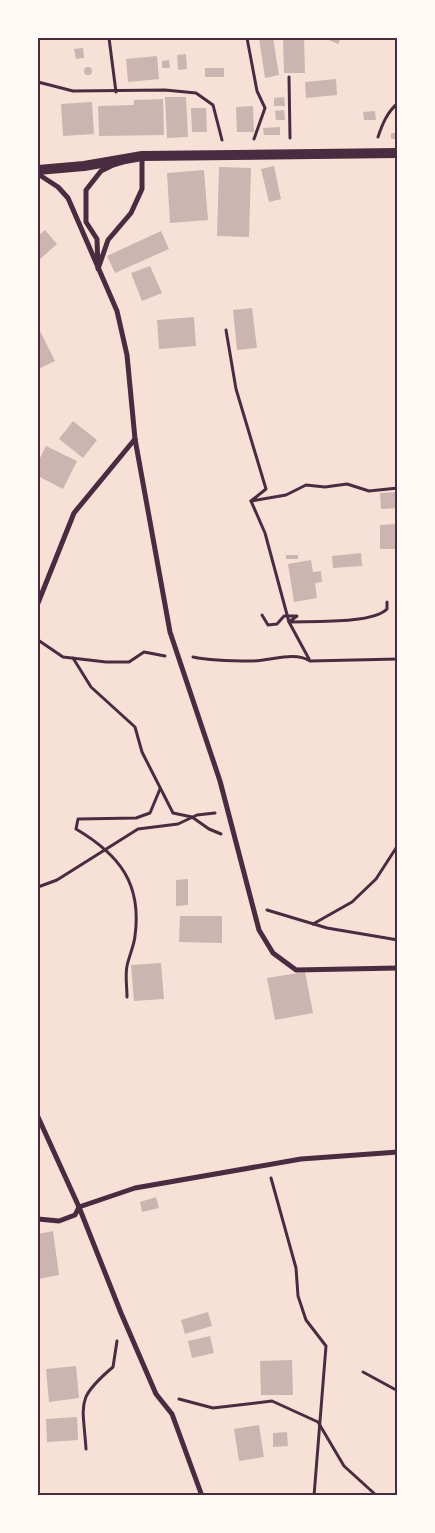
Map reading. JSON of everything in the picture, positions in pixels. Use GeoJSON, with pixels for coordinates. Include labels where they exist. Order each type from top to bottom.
{"type":"FeatureCollection","features":[{"type":"Feature","properties":{"kind":"main road"},"geometry":{"type":"LineString","coordinates":[[38,170],[142,156],[291,153],[373,154],[398,152]]}},
{"type":"Feature","properties":{"kind":"street"},"geometry":{"type":"LineString","coordinates":[[142,156],[142,189],[131,212],[108,240],[98,270],[97,239],[86,222],[86,190],[102,171],[113,165],[142,156]]}},
{"type":"Feature","properties":{"kind":"street"},"geometry":{"type":"LineString","coordinates":[[38,174],[58,187],[68,198],[117,311],[127,355],[135,439],[176,653],[220,782],[258,930],[273,953],[296,970],[398,968]]}},
{"type":"Feature","properties":{"kind":"street"},"geometry":{"type":"LineString","coordinates":[[38,603],[74,513],[135,439]]}},
{"type":"Feature","properties":{"kind":"street"},"geometry":{"type":"LineString","coordinates":[[38,1117],[80,1207],[121,1313],[156,1394],[172,1414],[202,1496]]}},
{"type":"Feature","properties":{"kind":"street"},"geometry":{"type":"LineString","coordinates":[[38,1220],[59,1221],[75,1216],[80,1207],[135,1188],[301,1159],[398,1152]]}},
{"type":"Feature","properties":{"kind":"path"},"geometry":{"type":"LineString","coordinates":[[109,38],[116,92]]}},
{"type":"Feature","properties":{"kind":"path"},"geometry":{"type":"LineString","coordinates":[[247,38],[257,91],[265,108],[248,154]]}},
{"type":"Feature","properties":{"kind":"path"},"geometry":{"type":"LineString","coordinates":[[289,78],[291,153]]}},
{"type":"Feature","properties":{"kind":"path"},"geometry":{"type":"LineString","coordinates":[[38,82],[73,91],[165,90],[196,93],[213,105],[227,155]]}},
{"type":"Feature","properties":{"kind":"path"},"geometry":{"type":"LineString","coordinates":[[373,154],[382,124],[392,108],[398,103]]}},
{"type":"Feature","properties":{"kind":"path"},"geometry":{"type":"LineString","coordinates":[[226,330],[236,389],[266,489],[251,501]]}},
{"type":"Feature","properties":{"kind":"path"},"geometry":{"type":"LineString","coordinates":[[251,501],[286,495],[306,485],[325,487],[347,484],[368,491],[398,488]]}},
{"type":"Feature","properties":{"kind":"path"},"geometry":{"type":"LineString","coordinates":[[251,501],[265,533],[289,622],[310,661]]}},
{"type":"Feature","properties":{"kind":"path"},"geometry":{"type":"LineString","coordinates":[[289,622],[375,616],[382,614],[387,609],[387,602]]}},
{"type":"Feature","properties":{"kind":"path"},"geometry":{"type":"LineString","coordinates":[[262,615],[268,625],[277,624],[284,616],[297,616],[289,622]]}},
{"type":"Feature","properties":{"kind":"path"},"geometry":{"type":"LineString","coordinates":[[38,640],[63,657],[106,662],[129,662],[144,652],[161,657],[176,653],[212,661],[254,661],[302,656],[310,661],[398,659]]}},
{"type":"Feature","properties":{"kind":"path"},"geometry":{"type":"LineString","coordinates":[[72,658],[91,687],[135,727],[142,752],[173,813],[192,817],[209,829],[235,840]]}},
{"type":"Feature","properties":{"kind":"path"},"geometry":{"type":"LineString","coordinates":[[127,996],[126,968],[135,937],[135,892],[125,873],[106,850],[76,829],[78,819],[136,818],[150,813],[160,789]]}},
{"type":"Feature","properties":{"kind":"path"},"geometry":{"type":"LineString","coordinates":[[38,888],[58,880],[138,829],[178,824],[198,814],[228,811]]}},
{"type":"Feature","properties":{"kind":"path"},"geometry":{"type":"LineString","coordinates":[[313,924],[352,902],[376,879],[398,845]]}},
{"type":"Feature","properties":{"kind":"path"},"geometry":{"type":"LineString","coordinates":[[252,906],[313,924],[398,940]]}},
{"type":"Feature","properties":{"kind":"path"},"geometry":{"type":"LineString","coordinates":[[267,1166],[296,1268],[298,1296],[306,1320],[326,1346],[318,1422],[314,1496]]}},
{"type":"Feature","properties":{"kind":"path"},"geometry":{"type":"LineString","coordinates":[[86,1449],[82,1402],[91,1386],[113,1367],[121,1313]]}},
{"type":"Feature","properties":{"kind":"path"},"geometry":{"type":"LineString","coordinates":[[364,1372],[398,1391]]}},
{"type":"Feature","properties":{"kind":"path"},"geometry":{"type":"LineString","coordinates":[[156,1394],[213,1408],[272,1402],[318,1422],[344,1466],[377,1496]]}},
{"type":"Feature","properties":{"kind":"building"},"geometry":{"type":"Polygon","coordinates":[[[259,38],[273,38],[279,75],[265,78],[259,38]]]}},
{"type":"Feature","properties":{"kind":"building"},"geometry":{"type":"Polygon","coordinates":[[[283,38],[304,38],[305,73],[284,73],[283,38]]]}},
{"type":"Feature","properties":{"kind":"building"},"geometry":{"type":"Polygon","coordinates":[[[324,38],[341,38],[338,44],[324,38]]]}},
{"type":"Feature","properties":{"kind":"building"},"geometry":{"type":"Polygon","coordinates":[[[83,48],[84,58],[76,59],[74,49],[83,48]]]}},
{"type":"Feature","properties":{"kind":"building"},"geometry":{"type":"Polygon","coordinates":[[[186,54],[187,69],[178,70],[177,55],[186,54]]]}},
{"type":"Feature","properties":{"kind":"building"},"geometry":{"type":"Polygon","coordinates":[[[157,56],[159,79],[128,82],[126,59],[157,56]]]}},
{"type":"Feature","properties":{"kind":"building"},"geometry":{"type":"Polygon","coordinates":[[[169,60],[170,68],[162,68],[162,61],[169,60]]]}},
{"type":"Feature","properties":{"kind":"building"},"geometry":{"type":"Polygon","coordinates":[[[88,67],[92,71],[88,75],[84,71],[88,67]]]}},
{"type":"Feature","properties":{"kind":"building"},"geometry":{"type":"Polygon","coordinates":[[[205,68],[224,68],[224,77],[205,77],[205,68]]]}},
{"type":"Feature","properties":{"kind":"building"},"geometry":{"type":"Polygon","coordinates":[[[336,79],[337,95],[306,98],[305,82],[336,79]]]}},
{"type":"Feature","properties":{"kind":"building"},"geometry":{"type":"Polygon","coordinates":[[[165,97],[186,97],[188,137],[167,138],[165,97]]]}},
{"type":"Feature","properties":{"kind":"building"},"geometry":{"type":"Polygon","coordinates":[[[284,97],[285,106],[274,106],[274,98],[284,97]]]}},
{"type":"Feature","properties":{"kind":"building"},"geometry":{"type":"Polygon","coordinates":[[[163,99],[164,135],[99,136],[98,106],[134,105],[134,100],[163,99]]]}},
{"type":"Feature","properties":{"kind":"building"},"geometry":{"type":"Polygon","coordinates":[[[92,102],[94,134],[63,136],[61,104],[92,102]]]}},
{"type":"Feature","properties":{"kind":"building"},"geometry":{"type":"Polygon","coordinates":[[[253,106],[254,132],[237,132],[236,107],[253,106]]]}},
{"type":"Feature","properties":{"kind":"building"},"geometry":{"type":"Polygon","coordinates":[[[191,108],[206,108],[207,132],[192,132],[191,108]]]}},
{"type":"Feature","properties":{"kind":"building"},"geometry":{"type":"Polygon","coordinates":[[[284,110],[285,120],[276,120],[275,111],[284,110]]]}},
{"type":"Feature","properties":{"kind":"building"},"geometry":{"type":"Polygon","coordinates":[[[375,111],[376,120],[364,120],[363,112],[375,111]]]}},
{"type":"Feature","properties":{"kind":"building"},"geometry":{"type":"Polygon","coordinates":[[[280,127],[280,135],[264,135],[263,128],[280,127]]]}},
{"type":"Feature","properties":{"kind":"building"},"geometry":{"type":"Polygon","coordinates":[[[391,133],[398,133],[398,139],[391,139],[391,133]]]}},
{"type":"Feature","properties":{"kind":"building"},"geometry":{"type":"Polygon","coordinates":[[[274,166],[281,199],[269,202],[261,169],[274,166]]]}},
{"type":"Feature","properties":{"kind":"building"},"geometry":{"type":"Polygon","coordinates":[[[219,167],[251,168],[249,237],[217,236],[219,167]]]}},
{"type":"Feature","properties":{"kind":"building"},"geometry":{"type":"Polygon","coordinates":[[[204,170],[208,220],[170,223],[167,173],[204,170]]]}},
{"type":"Feature","properties":{"kind":"building"},"geometry":{"type":"Polygon","coordinates":[[[45,230],[57,244],[38,261],[38,236],[45,230]]]}},
{"type":"Feature","properties":{"kind":"building"},"geometry":{"type":"Polygon","coordinates":[[[161,231],[169,249],[115,273],[107,256],[161,231]]]}},
{"type":"Feature","properties":{"kind":"building"},"geometry":{"type":"Polygon","coordinates":[[[150,266],[162,293],[142,301],[131,273],[150,266]]]}},
{"type":"Feature","properties":{"kind":"building"},"geometry":{"type":"Polygon","coordinates":[[[252,308],[257,348],[237,350],[233,310],[252,308]]]}},
{"type":"Feature","properties":{"kind":"building"},"geometry":{"type":"Polygon","coordinates":[[[194,317],[196,346],[159,349],[157,320],[194,317]]]}},
{"type":"Feature","properties":{"kind":"building"},"geometry":{"type":"Polygon","coordinates":[[[38,327],[55,361],[38,369],[38,327]]]}},
{"type":"Feature","properties":{"kind":"building"},"geometry":{"type":"Polygon","coordinates":[[[73,421],[97,440],[83,458],[59,439],[73,421]]]}},
{"type":"Feature","properties":{"kind":"building"},"geometry":{"type":"Polygon","coordinates":[[[46,446],[77,461],[63,489],[38,476],[38,462],[46,446]]]}},
{"type":"Feature","properties":{"kind":"building"},"geometry":{"type":"Polygon","coordinates":[[[398,492],[398,508],[381,509],[380,493],[398,492]]]}},
{"type":"Feature","properties":{"kind":"building"},"geometry":{"type":"Polygon","coordinates":[[[398,524],[398,549],[380,549],[380,525],[398,524]]]}},
{"type":"Feature","properties":{"kind":"building"},"geometry":{"type":"Polygon","coordinates":[[[361,553],[362,566],[333,568],[332,556],[361,553]]]}},
{"type":"Feature","properties":{"kind":"building"},"geometry":{"type":"Polygon","coordinates":[[[286,555],[298,555],[298,559],[286,559],[286,555]]]}},
{"type":"Feature","properties":{"kind":"building"},"geometry":{"type":"Polygon","coordinates":[[[311,560],[313,572],[321,571],[322,582],[315,583],[317,598],[294,602],[288,564],[311,560]]]}},
{"type":"Feature","properties":{"kind":"building"},"geometry":{"type":"Polygon","coordinates":[[[188,879],[188,905],[176,906],[176,880],[188,879]]]}},
{"type":"Feature","properties":{"kind":"building"},"geometry":{"type":"Polygon","coordinates":[[[180,916],[222,916],[222,943],[179,942],[180,916]]]}},
{"type":"Feature","properties":{"kind":"building"},"geometry":{"type":"Polygon","coordinates":[[[161,963],[164,999],[134,1001],[131,965],[161,963]]]}},
{"type":"Feature","properties":{"kind":"building"},"geometry":{"type":"Polygon","coordinates":[[[305,972],[313,1013],[275,1020],[267,978],[305,972]]]}},
{"type":"Feature","properties":{"kind":"building"},"geometry":{"type":"Polygon","coordinates":[[[156,1197],[159,1208],[142,1212],[140,1202],[156,1197]]]}},
{"type":"Feature","properties":{"kind":"building"},"geometry":{"type":"Polygon","coordinates":[[[53,1231],[59,1275],[38,1279],[38,1234],[53,1231]]]}},
{"type":"Feature","properties":{"kind":"building"},"geometry":{"type":"Polygon","coordinates":[[[208,1312],[212,1326],[185,1334],[181,1320],[208,1312]]]}},
{"type":"Feature","properties":{"kind":"building"},"geometry":{"type":"Polygon","coordinates":[[[210,1336],[214,1353],[192,1358],[188,1341],[210,1336]]]}},
{"type":"Feature","properties":{"kind":"building"},"geometry":{"type":"Polygon","coordinates":[[[292,1360],[293,1395],[261,1395],[260,1361],[292,1360]]]}},
{"type":"Feature","properties":{"kind":"building"},"geometry":{"type":"Polygon","coordinates":[[[76,1366],[79,1398],[49,1402],[46,1369],[76,1366]]]}},
{"type":"Feature","properties":{"kind":"building"},"geometry":{"type":"Polygon","coordinates":[[[77,1417],[78,1440],[47,1442],[46,1419],[77,1417]]]}},
{"type":"Feature","properties":{"kind":"building"},"geometry":{"type":"Polygon","coordinates":[[[259,1425],[264,1457],[239,1461],[234,1429],[259,1425]]]}},
{"type":"Feature","properties":{"kind":"building"},"geometry":{"type":"Polygon","coordinates":[[[287,1432],[288,1446],[273,1447],[273,1433],[287,1432]]]}}]}
